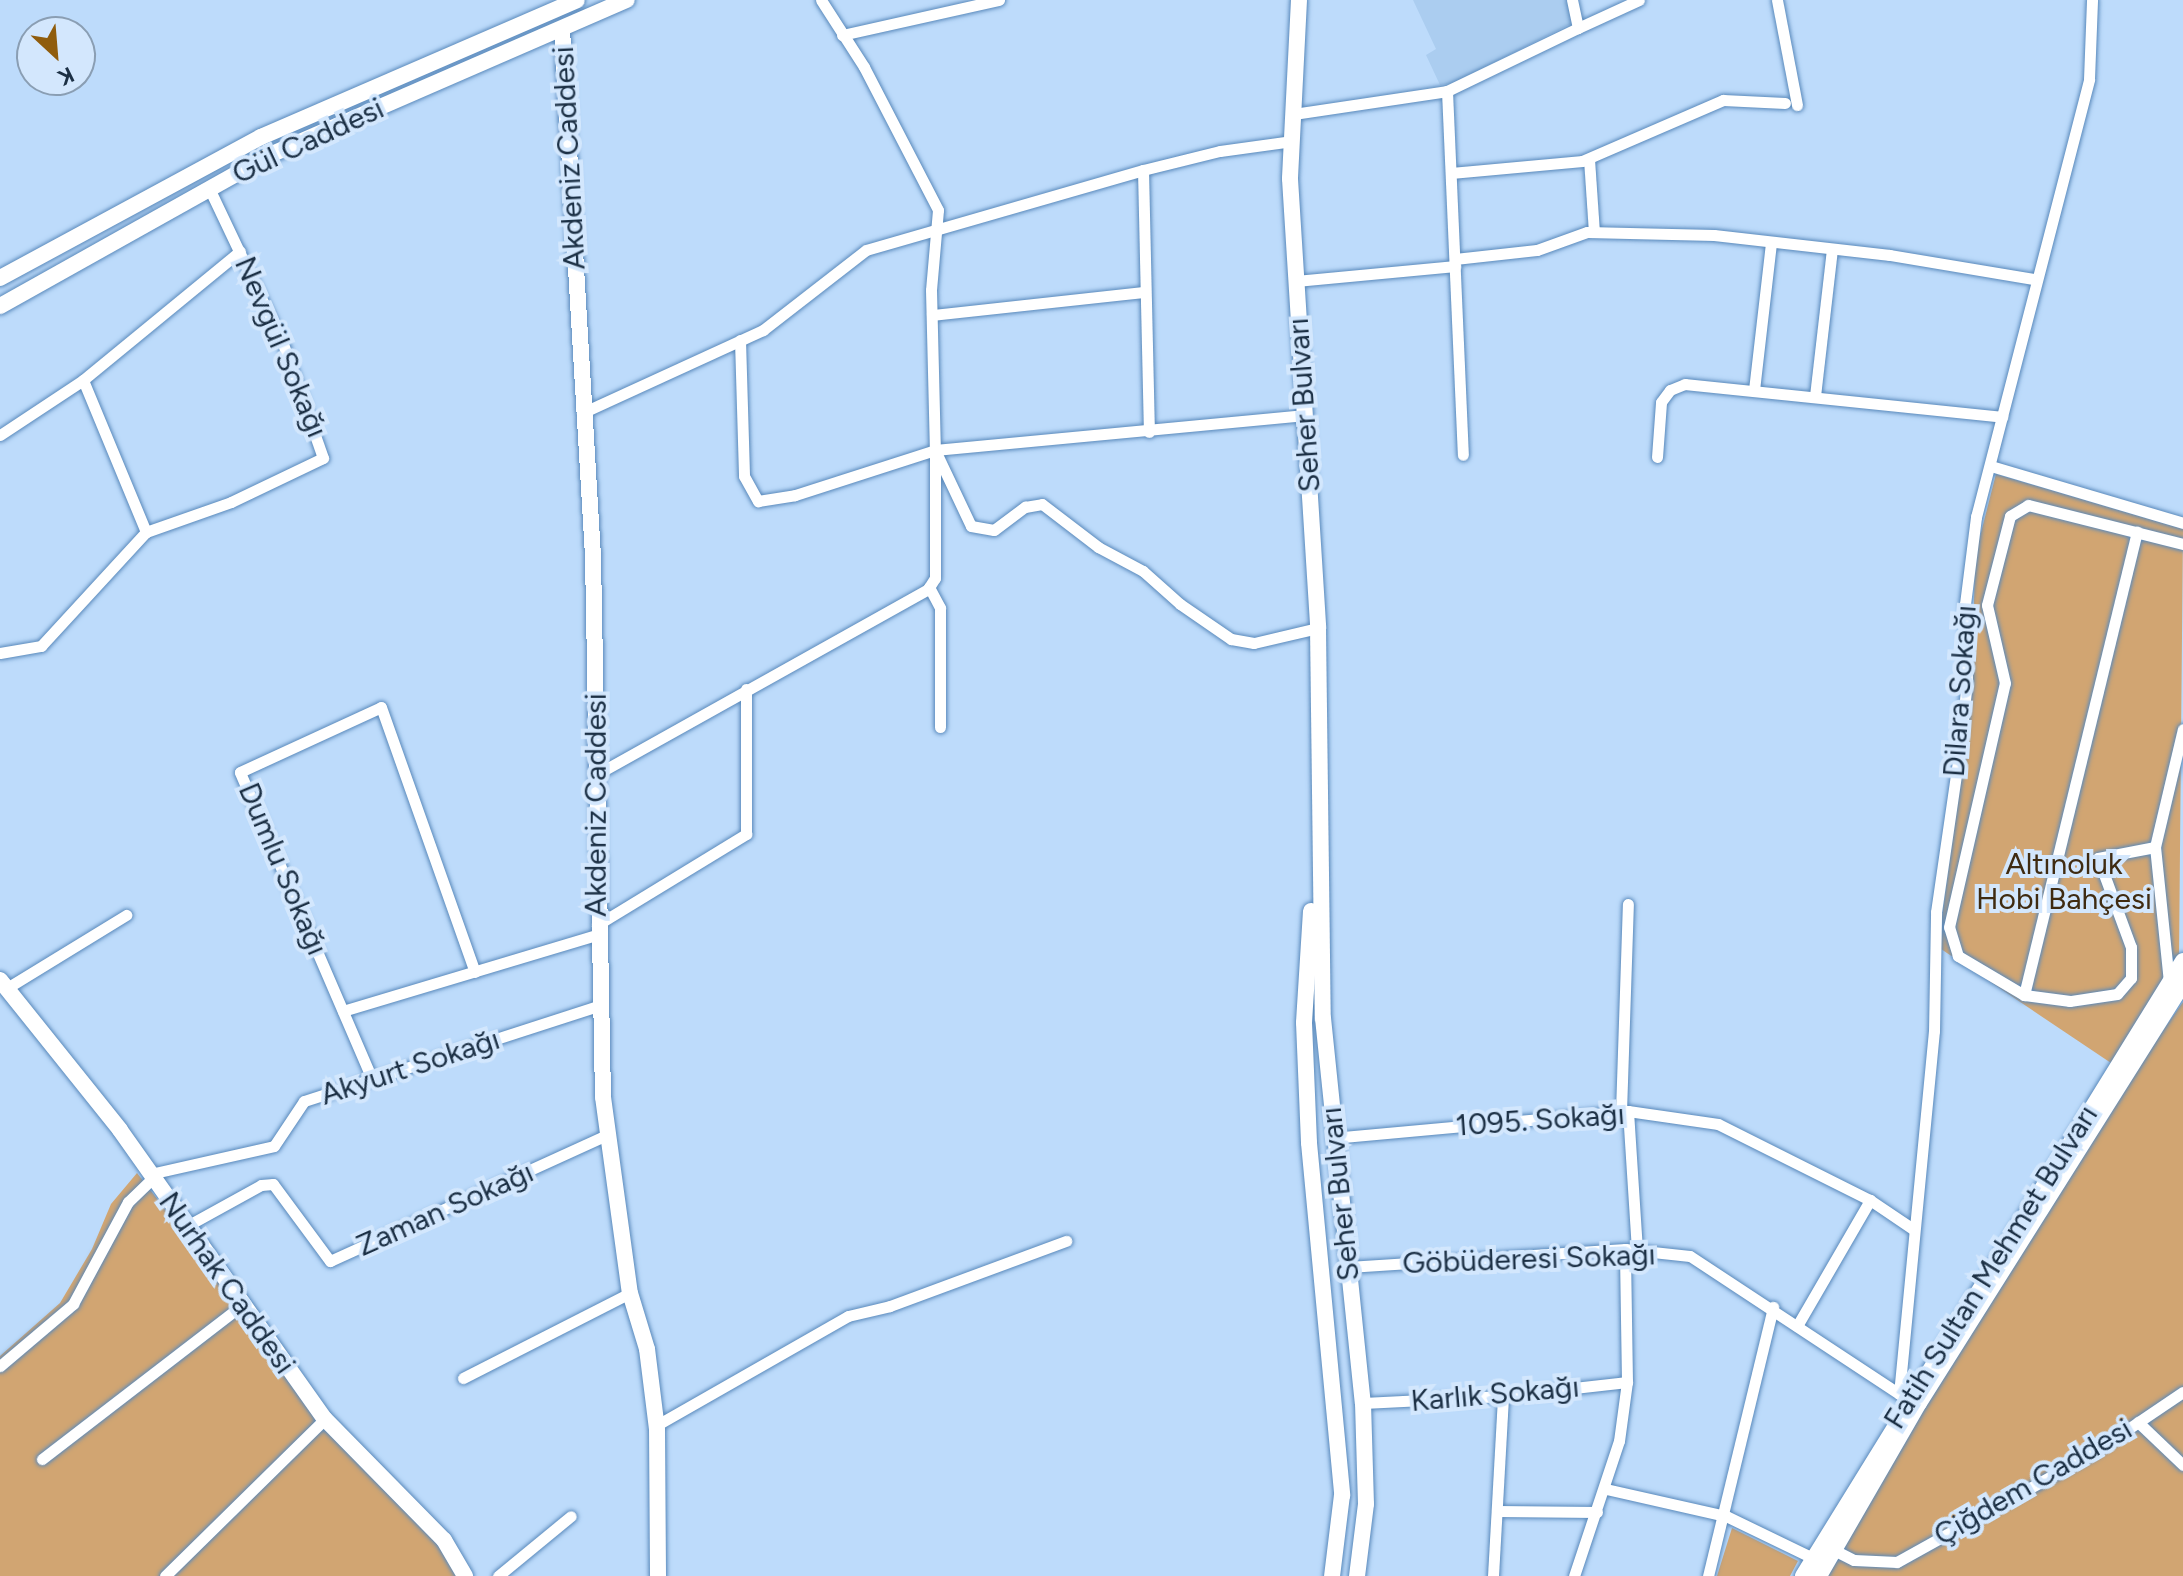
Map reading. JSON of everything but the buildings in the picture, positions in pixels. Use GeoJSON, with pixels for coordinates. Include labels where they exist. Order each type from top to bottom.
{"type":"FeatureCollection","features":[{"type":"Feature","properties":{"kind":"street","name":"Gül Caddesi"},"geometry":{"type":"LineString","coordinates":[[0,278],[261,137],[577,0]]}},
{"type":"Feature","properties":{"kind":"street","name":"Gül Caddesi"},"geometry":{"type":"LineString","coordinates":[[0,306],[270,155],[627,0]]}},
{"type":"Feature","properties":{"kind":"street"},"geometry":{"type":"LineString","coordinates":[[599,773],[929,587],[935,578],[932,315],[934,230],[938,210],[821,0]]}},
{"type":"Feature","properties":{"kind":"street"},"geometry":{"type":"LineString","coordinates":[[842,35],[999,0]]}},
{"type":"Feature","properties":{"kind":"street","name":"Seher Bulvarı"},"geometry":{"type":"LineString","coordinates":[[1299,0],[1292,141],[1296,281],[1318,628],[1318,810],[1332,1138],[1363,1403],[1366,1504],[1357,1576]]}},
{"type":"Feature","properties":{"kind":"street"},"geometry":{"type":"LineString","coordinates":[[1572,0],[1578,28]]}},
{"type":"Feature","properties":{"kind":"street"},"geometry":{"type":"LineString","coordinates":[[1294,114],[1447,91],[1639,0]]}},
{"type":"Feature","properties":{"kind":"street"},"geometry":{"type":"LineString","coordinates":[[1451,173],[1589,159],[1723,100],[1791,104],[1777,0]]}},
{"type":"Feature","properties":{"kind":"street","name":"Dilara Sokağı"},"geometry":{"type":"LineString","coordinates":[[1903,1397],[1913,1229],[1934,1031],[1936,912],[1967,681],[1965,604],[1976,517],[1991,466],[2034,279],[2089,79],[2092,0]]}},
{"type":"Feature","properties":{"kind":"street","name":"Akdeniz Caddesi"},"geometry":{"type":"LineString","coordinates":[[562,30],[599,773],[598,1006],[607,1135],[630,1293],[647,1349],[657,1425],[658,1576]]}},
{"type":"Feature","properties":{"kind":"street"},"geometry":{"type":"LineString","coordinates":[[1447,91],[1463,455]]}},
{"type":"Feature","properties":{"kind":"street"},"geometry":{"type":"LineString","coordinates":[[582,413],[763,330],[866,250],[1143,170],[1220,151],[1292,141]]}},
{"type":"Feature","properties":{"kind":"street"},"geometry":{"type":"LineString","coordinates":[[1589,159],[1594,232]]}},
{"type":"Feature","properties":{"kind":"street"},"geometry":{"type":"LineString","coordinates":[[1143,170],[1149,432]]}},
{"type":"Feature","properties":{"kind":"street","name":"Nevgül Sokağı"},"geometry":{"type":"LineString","coordinates":[[0,653],[41,646],[146,532],[231,502],[323,458],[283,344],[209,188]]}},
{"type":"Feature","properties":{"kind":"street"},"geometry":{"type":"LineString","coordinates":[[1296,281],[1537,250],[1594,232],[1771,242],[2034,279]]}},
{"type":"Feature","properties":{"kind":"street"},"geometry":{"type":"LineString","coordinates":[[1754,390],[1771,242]]}},
{"type":"Feature","properties":{"kind":"street"},"geometry":{"type":"LineString","coordinates":[[1815,396],[1832,249]]}},
{"type":"Feature","properties":{"kind":"street"},"geometry":{"type":"LineString","coordinates":[[0,435],[83,380],[240,251]]}},
{"type":"Feature","properties":{"kind":"street"},"geometry":{"type":"LineString","coordinates":[[932,315],[1145,292]]}},
{"type":"Feature","properties":{"kind":"street"},"geometry":{"type":"LineString","coordinates":[[740,340],[744,476],[758,501],[795,495],[935,450],[1305,415]]}},
{"type":"Feature","properties":{"kind":"street"},"geometry":{"type":"LineString","coordinates":[[83,380],[146,532]]}},
{"type":"Feature","properties":{"kind":"street"},"geometry":{"type":"LineString","coordinates":[[1657,457],[1658,414],[1670,390],[1685,384],[2002,417]]}},
{"type":"Feature","properties":{"kind":"street"},"geometry":{"type":"LineString","coordinates":[[935,450],[975,529],[994,530],[1025,507],[1042,504],[1098,547],[1143,571],[1180,604],[1231,639],[1254,643],[1318,628]]}},
{"type":"Feature","properties":{"kind":"street"},"geometry":{"type":"LineString","coordinates":[[1991,466],[2183,523]]}},
{"type":"Feature","properties":{"kind":"street"},"geometry":{"type":"LineString","coordinates":[[2155,847],[2098,858],[2131,947],[2131,978],[2123,991],[2070,1001],[2024,995],[1958,956],[1949,927],[2005,683],[1987,605],[2010,516],[2017,507],[2028,505],[2183,544]]}},
{"type":"Feature","properties":{"kind":"street"},"geometry":{"type":"LineString","coordinates":[[2024,995],[2137,532]]}},
{"type":"Feature","properties":{"kind":"street"},"geometry":{"type":"LineString","coordinates":[[929,587],[940,608],[940,727]]}},
{"type":"Feature","properties":{"kind":"street"},"geometry":{"type":"LineString","coordinates":[[343,1011],[475,972],[597,930],[746,834],[746,689]]}},
{"type":"Feature","properties":{"kind":"street","name":"Dumlu Sokağı"},"geometry":{"type":"LineString","coordinates":[[372,1079],[240,772],[381,707],[475,972]]}},
{"type":"Feature","properties":{"kind":"street"},"geometry":{"type":"LineString","coordinates":[[2176,983],[2155,847],[2183,729]]}},
{"type":"Feature","properties":{"kind":"street","name":"Seher Bulvarı"},"geometry":{"type":"LineString","coordinates":[[1318,810],[1304,1023],[1309,1143],[1342,1495],[1332,1576]]}},
{"type":"Feature","properties":{"kind":"street"},"geometry":{"type":"LineString","coordinates":[[1574,1576],[1606,1489],[1627,1382],[1631,1250],[1624,1112],[1628,904]]}},
{"type":"Feature","properties":{"kind":"street"},"geometry":{"type":"LineString","coordinates":[[4,984],[126,915]]}},
{"type":"Feature","properties":{"kind":"street","name":"Fatih Sultan Mehmet Bulvarı"},"geometry":{"type":"LineString","coordinates":[[1819,1576],[1919,1403],[2176,983],[2183,961]]}},
{"type":"Feature","properties":{"kind":"street","name":"Fatih Sultan Mehmet Bulvarı"},"geometry":{"type":"LineString","coordinates":[[1803,1576],[1903,1397],[2176,983]]}},
{"type":"Feature","properties":{"kind":"street","name":"Nurhak Caddesi"},"geometry":{"type":"LineString","coordinates":[[4,984],[41,1026],[325,1419],[444,1540],[465,1576]]}},
{"type":"Feature","properties":{"kind":"street","name":"Akyurt Sokağı"},"geometry":{"type":"LineString","coordinates":[[151,1176],[274,1146],[304,1101],[598,1006]]}},
{"type":"Feature","properties":{"kind":"street","name":"1095. Sokağı"},"geometry":{"type":"LineString","coordinates":[[1332,1138],[1624,1112],[1718,1124],[1870,1200],[1913,1229]]}},
{"type":"Feature","properties":{"kind":"street","name":"Zaman Sokağı"},"geometry":{"type":"LineString","coordinates":[[185,1227],[261,1185],[273,1184],[330,1261],[607,1135]]}},
{"type":"Feature","properties":{"kind":"street"},"geometry":{"type":"LineString","coordinates":[[0,1366],[73,1304],[128,1202],[151,1176]]}},
{"type":"Feature","properties":{"kind":"street"},"geometry":{"type":"LineString","coordinates":[[1797,1326],[1870,1200]]}},
{"type":"Feature","properties":{"kind":"street"},"geometry":{"type":"LineString","coordinates":[[657,1425],[848,1316],[890,1306],[1066,1241]]}},
{"type":"Feature","properties":{"kind":"street","name":"Göbüderesi Sokağı"},"geometry":{"type":"LineString","coordinates":[[1348,1267],[1631,1250],[1690,1256],[1773,1307],[1903,1397]]}},
{"type":"Feature","properties":{"kind":"street"},"geometry":{"type":"LineString","coordinates":[[463,1378],[630,1293]]}},
{"type":"Feature","properties":{"kind":"street"},"geometry":{"type":"LineString","coordinates":[[42,1459],[241,1306]]}},
{"type":"Feature","properties":{"kind":"street"},"geometry":{"type":"LineString","coordinates":[[1708,1576],[1726,1516],[1773,1307]]}},
{"type":"Feature","properties":{"kind":"street","name":"Karlık Sokağı"},"geometry":{"type":"LineString","coordinates":[[1363,1403],[1503,1396],[1627,1382]]}},
{"type":"Feature","properties":{"kind":"street","name":"Çiğdem Caddesi"},"geometry":{"type":"LineString","coordinates":[[1834,1550],[1864,1562],[1897,1562],[2091,1454],[2183,1392]]}},
{"type":"Feature","properties":{"kind":"street"},"geometry":{"type":"LineString","coordinates":[[1493,1576],[1503,1396]]}},
{"type":"Feature","properties":{"kind":"street"},"geometry":{"type":"LineString","coordinates":[[165,1576],[325,1419]]}},
{"type":"Feature","properties":{"kind":"street"},"geometry":{"type":"LineString","coordinates":[[2138,1422],[2183,1465]]}},
{"type":"Feature","properties":{"kind":"street"},"geometry":{"type":"LineString","coordinates":[[1606,1489],[1726,1516],[1813,1558]]}},
{"type":"Feature","properties":{"kind":"street"},"geometry":{"type":"LineString","coordinates":[[1497,1511],[1597,1512]]}},
{"type":"Feature","properties":{"kind":"street"},"geometry":{"type":"LineString","coordinates":[[498,1576],[571,1516]]}},
{"type":"Feature","properties":{"kind":"shaded area"},"geometry":{"type":"Polygon","coordinates":[[[1413,0],[1567,0],[1572,23],[1453,83],[1440,85],[1426,55],[1436,49],[1413,0]]]}},
{"type":"Feature","properties":{"kind":"green space","name":"Altınoluk Hobi Bahçesi"},"geometry":{"type":"Polygon","coordinates":[[[1996,474],[2183,529],[2179,958],[2114,1065],[1938,947],[1972,692],[1975,556],[1996,474]]]}},
{"type":"Feature","properties":{"kind":"green space"},"geometry":{"type":"Polygon","coordinates":[[[2183,1002],[2183,1576],[1819,1576],[2077,1153],[2183,1002]]]}},
{"type":"Feature","properties":{"kind":"green space"},"geometry":{"type":"Polygon","coordinates":[[[137,1173],[246,1313],[465,1576],[0,1576],[0,1356],[60,1303],[92,1249],[111,1204],[137,1173]]]}},
{"type":"Feature","properties":{"kind":"green space"},"geometry":{"type":"Polygon","coordinates":[[[1732,1528],[1798,1561],[1790,1576],[1717,1576],[1732,1528]]]}}]}
